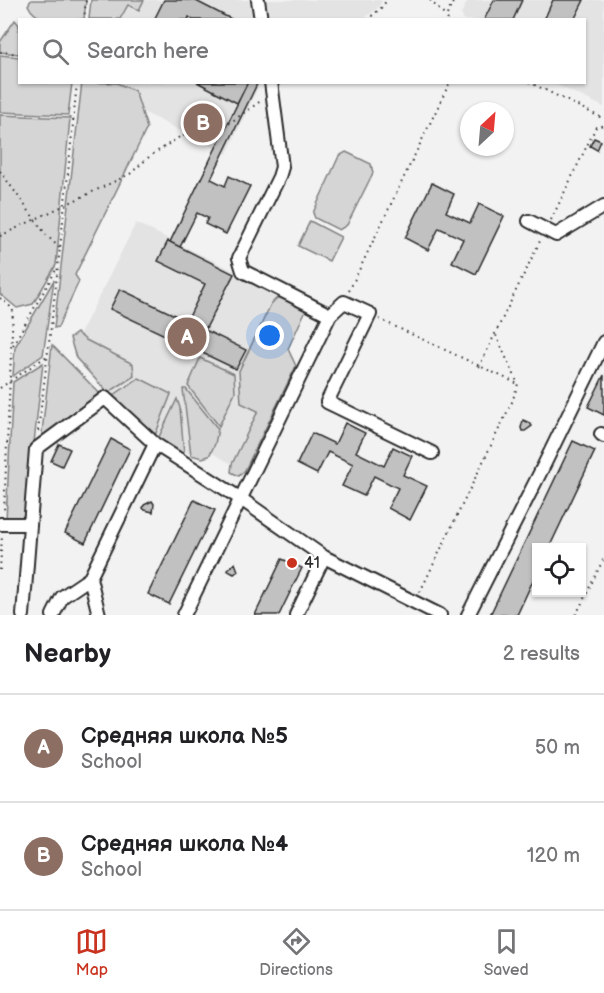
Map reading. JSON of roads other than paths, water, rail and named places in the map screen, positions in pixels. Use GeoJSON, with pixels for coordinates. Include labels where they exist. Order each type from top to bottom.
{"type":"FeatureCollection","features":[{"type":"Feature","properties":{"kind":"lane"},"geometry":{"type":"LineString","coordinates":[[258,0],[261,18]]}},
{"type":"Feature","properties":{"kind":"lane"},"geometry":{"type":"LineString","coordinates":[[272,88],[282,167],[239,258],[243,271],[330,315]]}},
{"type":"Feature","properties":{"kind":"lane"},"geometry":{"type":"LineString","coordinates":[[529,221],[556,235],[604,206]]}},
{"type":"Feature","properties":{"kind":"lane"},"geometry":{"type":"LineString","coordinates":[[184,615],[330,315],[344,302],[370,314],[327,402],[432,453]]}},
{"type":"Feature","properties":{"kind":"lane"},"geometry":{"type":"LineString","coordinates":[[468,615],[604,342]]}},
{"type":"Feature","properties":{"kind":"lane"},"geometry":{"type":"LineString","coordinates":[[23,615],[36,448],[105,398],[155,444],[241,499],[324,557],[440,615]]}},
{"type":"Feature","properties":{"kind":"lane"},"geometry":{"type":"LineString","coordinates":[[53,615],[62,597],[90,578],[155,444]]}},
{"type":"Feature","properties":{"kind":"lane"},"geometry":{"type":"LineString","coordinates":[[2,524],[30,524]]}},
{"type":"Feature","properties":{"kind":"lane"},"geometry":{"type":"LineString","coordinates":[[296,615],[324,557]]}},
{"type":"Feature","properties":{"kind":"lane"},"geometry":{"type":"LineString","coordinates":[[90,578],[99,615]]}},
{"type":"Feature","properties":{"kind":"place","name":"Средняя школа №4"},"geometry":{"type":"Point","coordinates":[203,123]}},
{"type":"Feature","properties":{"kind":"place","name":"Средняя школа №5"},"geometry":{"type":"Point","coordinates":[187,337]}},
{"type":"Feature","properties":{"kind":"place","name":"41"},"geometry":{"type":"Point","coordinates":[292,563]}}]}
